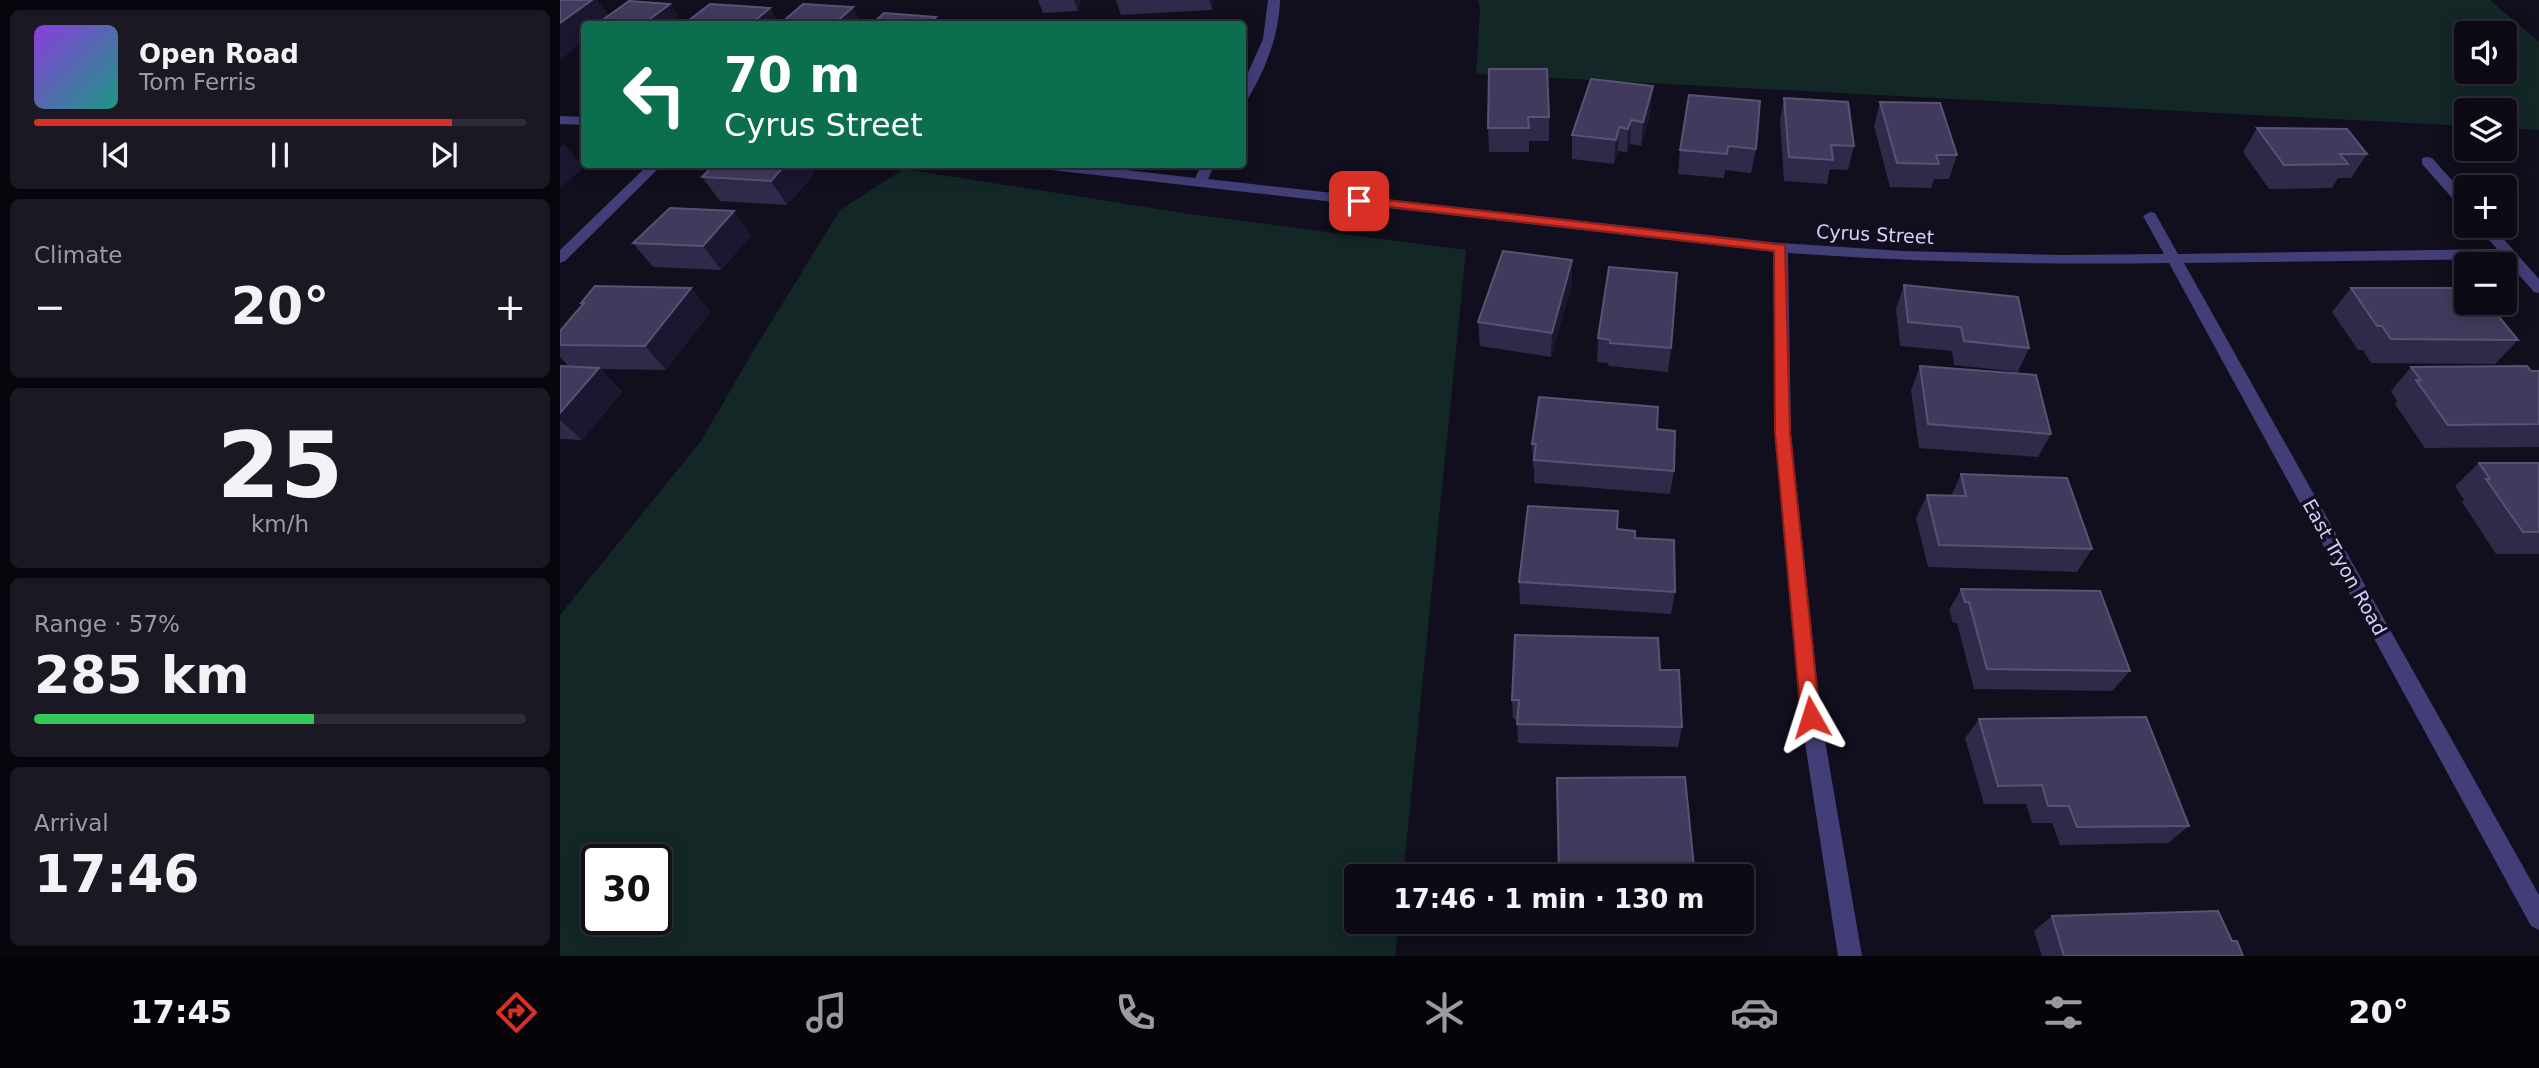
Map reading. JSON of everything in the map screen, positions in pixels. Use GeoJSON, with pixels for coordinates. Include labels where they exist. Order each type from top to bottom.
{"type":"FeatureCollection","features":[{"type":"Feature","properties":{"kind":"street"},"geometry":{"type":"LineString","coordinates":[[1246,91],[1259,66],[1274,18],[1274,0]]}},
{"type":"Feature","properties":{"kind":"street"},"geometry":{"type":"LineString","coordinates":[[560,120],[581,121]]}},
{"type":"Feature","properties":{"kind":"street"},"geometry":{"type":"LineString","coordinates":[[2427,161],[2454,191]]}},
{"type":"Feature","properties":{"kind":"street"},"geometry":{"type":"LineString","coordinates":[[560,258],[653,168]]}},
{"type":"Feature","properties":{"kind":"street","name":"Cyrus Street"},"geometry":{"type":"LineString","coordinates":[[1069,168],[1781,248],[1903,256],[2061,260],[2454,255]]}},
{"type":"Feature","properties":{"kind":"street"},"geometry":{"type":"LineString","coordinates":[[1199,183],[1207,168]]}},
{"type":"Feature","properties":{"kind":"street","name":"East Tryon Road"},"geometry":{"type":"LineString","coordinates":[[2150,216],[2539,918]]}},
{"type":"Feature","properties":{"kind":"street"},"geometry":{"type":"LineString","coordinates":[[2495,238],[2507,252]]}},
{"type":"Feature","properties":{"kind":"street"},"geometry":{"type":"LineString","coordinates":[[1781,248],[1785,460],[1811,717],[1850,956]]}},
{"type":"Feature","properties":{"kind":"street"},"geometry":{"type":"LineString","coordinates":[[2517,263],[2539,288]]}},
{"type":"Feature","properties":{"kind":"green space"},"geometry":{"type":"Polygon","coordinates":[[[1478,0],[2490,0],[2514,21],[2454,21],[2454,84],[2517,84],[2517,23],[2539,42],[2539,130],[2517,129],[2517,98],[2454,98],[2454,125],[1476,74],[1480,9],[1478,0]]]}},
{"type":"Feature","properties":{"kind":"green space"},"geometry":{"type":"Polygon","coordinates":[[[904,169],[1190,214],[1466,250],[1404,864],[1344,864],[1344,934],[1398,934],[1395,956],[560,956],[560,615],[701,441],[840,210],[904,169]]]}},
{"type":"Feature","properties":{"kind":"building"},"geometry":{"type":"Polygon","coordinates":[[[560,0],[592,0],[560,23],[560,0]]]}},
{"type":"Feature","properties":{"kind":"building"},"geometry":{"type":"Polygon","coordinates":[[[629,1],[670,4],[647,21],[601,21],[629,1]]]}},
{"type":"Feature","properties":{"kind":"building"},"geometry":{"type":"Polygon","coordinates":[[[710,4],[770,8],[755,21],[688,21],[710,4]]]}},
{"type":"Feature","properties":{"kind":"building"},"geometry":{"type":"Polygon","coordinates":[[[803,4],[853,7],[837,21],[783,21],[803,4]]]}},
{"type":"Feature","properties":{"kind":"building"},"geometry":{"type":"Polygon","coordinates":[[[884,13],[936,17],[932,21],[875,21],[884,13]]]}},
{"type":"Feature","properties":{"kind":"building"},"geometry":{"type":"Polygon","coordinates":[[[1489,69],[1547,69],[1549,117],[1528,117],[1529,128],[1488,128],[1489,69]]]}},
{"type":"Feature","properties":{"kind":"building"},"geometry":{"type":"Polygon","coordinates":[[[1591,79],[1653,86],[1643,122],[1631,120],[1628,129],[1619,127],[1616,140],[1572,135],[1591,79]]]}},
{"type":"Feature","properties":{"kind":"building"},"geometry":{"type":"Polygon","coordinates":[[[1689,95],[1760,101],[1756,149],[1728,146],[1727,154],[1680,150],[1689,95]]]}},
{"type":"Feature","properties":{"kind":"building"},"geometry":{"type":"Polygon","coordinates":[[[1784,98],[1848,102],[1854,146],[1831,145],[1833,160],[1789,157],[1784,98]]]}},
{"type":"Feature","properties":{"kind":"building"},"geometry":{"type":"Polygon","coordinates":[[[1880,102],[1940,103],[1957,155],[1936,155],[1939,164],[1897,163],[1880,102]]]}},
{"type":"Feature","properties":{"kind":"building"},"geometry":{"type":"Polygon","coordinates":[[[2257,128],[2347,129],[2367,154],[2340,154],[2348,164],[2284,165],[2257,128]]]}},
{"type":"Feature","properties":{"kind":"building"},"geometry":{"type":"Polygon","coordinates":[[[711,168],[782,168],[771,181],[702,177],[711,168]]]}},
{"type":"Feature","properties":{"kind":"building"},"geometry":{"type":"Polygon","coordinates":[[[670,208],[734,211],[703,246],[633,243],[670,208]]]}},
{"type":"Feature","properties":{"kind":"building"},"geometry":{"type":"Polygon","coordinates":[[[1503,251],[1572,260],[1552,333],[1478,322],[1503,251]]]}},
{"type":"Feature","properties":{"kind":"building"},"geometry":{"type":"Polygon","coordinates":[[[1609,267],[1677,273],[1671,348],[1610,343],[1610,340],[1598,338],[1609,267]]]}},
{"type":"Feature","properties":{"kind":"building"},"geometry":{"type":"Polygon","coordinates":[[[1904,285],[2018,297],[2029,348],[1964,341],[1961,327],[1908,322],[1904,285]]]}},
{"type":"Feature","properties":{"kind":"building"},"geometry":{"type":"Polygon","coordinates":[[[595,286],[691,288],[645,346],[560,345],[560,331],[595,286]]]}},
{"type":"Feature","properties":{"kind":"building"},"geometry":{"type":"Polygon","coordinates":[[[2351,288],[2454,288],[2454,315],[2498,315],[2518,340],[2391,339],[2382,326],[2377,326],[2351,288]]]}},
{"type":"Feature","properties":{"kind":"building"},"geometry":{"type":"Polygon","coordinates":[[[560,366],[599,368],[560,413],[560,366]]]}},
{"type":"Feature","properties":{"kind":"building"},"geometry":{"type":"Polygon","coordinates":[[[1920,366],[2036,375],[2051,434],[1928,424],[1920,366]]]}},
{"type":"Feature","properties":{"kind":"building"},"geometry":{"type":"Polygon","coordinates":[[[2527,366],[2531,371],[2539,371],[2539,424],[2448,425],[2416,380],[2421,380],[2411,367],[2527,366]]]}},
{"type":"Feature","properties":{"kind":"building"},"geometry":{"type":"Polygon","coordinates":[[[1539,397],[1658,407],[1657,429],[1675,431],[1674,471],[1534,460],[1536,444],[1532,444],[1539,397]]]}},
{"type":"Feature","properties":{"kind":"building"},"geometry":{"type":"Polygon","coordinates":[[[2479,463],[2539,463],[2539,532],[2523,532],[2486,479],[2490,479],[2479,463]]]}},
{"type":"Feature","properties":{"kind":"building"},"geometry":{"type":"Polygon","coordinates":[[[1961,474],[2067,478],[2092,549],[1939,545],[1927,495],[1966,496],[1961,474]]]}},
{"type":"Feature","properties":{"kind":"building"},"geometry":{"type":"Polygon","coordinates":[[[1528,506],[1618,511],[1617,529],[1635,531],[1635,538],[1674,540],[1675,592],[1519,582],[1528,506]]]}},
{"type":"Feature","properties":{"kind":"building"},"geometry":{"type":"Polygon","coordinates":[[[1961,589],[2100,591],[2130,671],[1987,669],[1969,602],[1965,602],[1961,589]]]}},
{"type":"Feature","properties":{"kind":"building"},"geometry":{"type":"Polygon","coordinates":[[[1515,635],[1658,638],[1660,670],[1679,670],[1682,727],[1517,724],[1519,700],[1512,700],[1515,635]]]}},
{"type":"Feature","properties":{"kind":"building"},"geometry":{"type":"Polygon","coordinates":[[[2146,717],[2189,826],[2077,827],[2069,806],[2048,806],[2042,785],[1998,786],[1979,719],[2146,717]]]}},
{"type":"Feature","properties":{"kind":"building"},"geometry":{"type":"Polygon","coordinates":[[[1685,777],[1694,864],[1559,864],[1557,778],[1685,777]]]}},
{"type":"Feature","properties":{"kind":"building"},"geometry":{"type":"Polygon","coordinates":[[[2218,911],[2232,941],[2237,941],[2243,956],[2064,956],[2052,916],[2218,911]]]}},
{"type":"Feature","properties":{"kind":"route"},"geometry":{"type":"LineString","coordinates":[[1359,201],[1781,248],[1783,433],[1811,717]]}}]}
